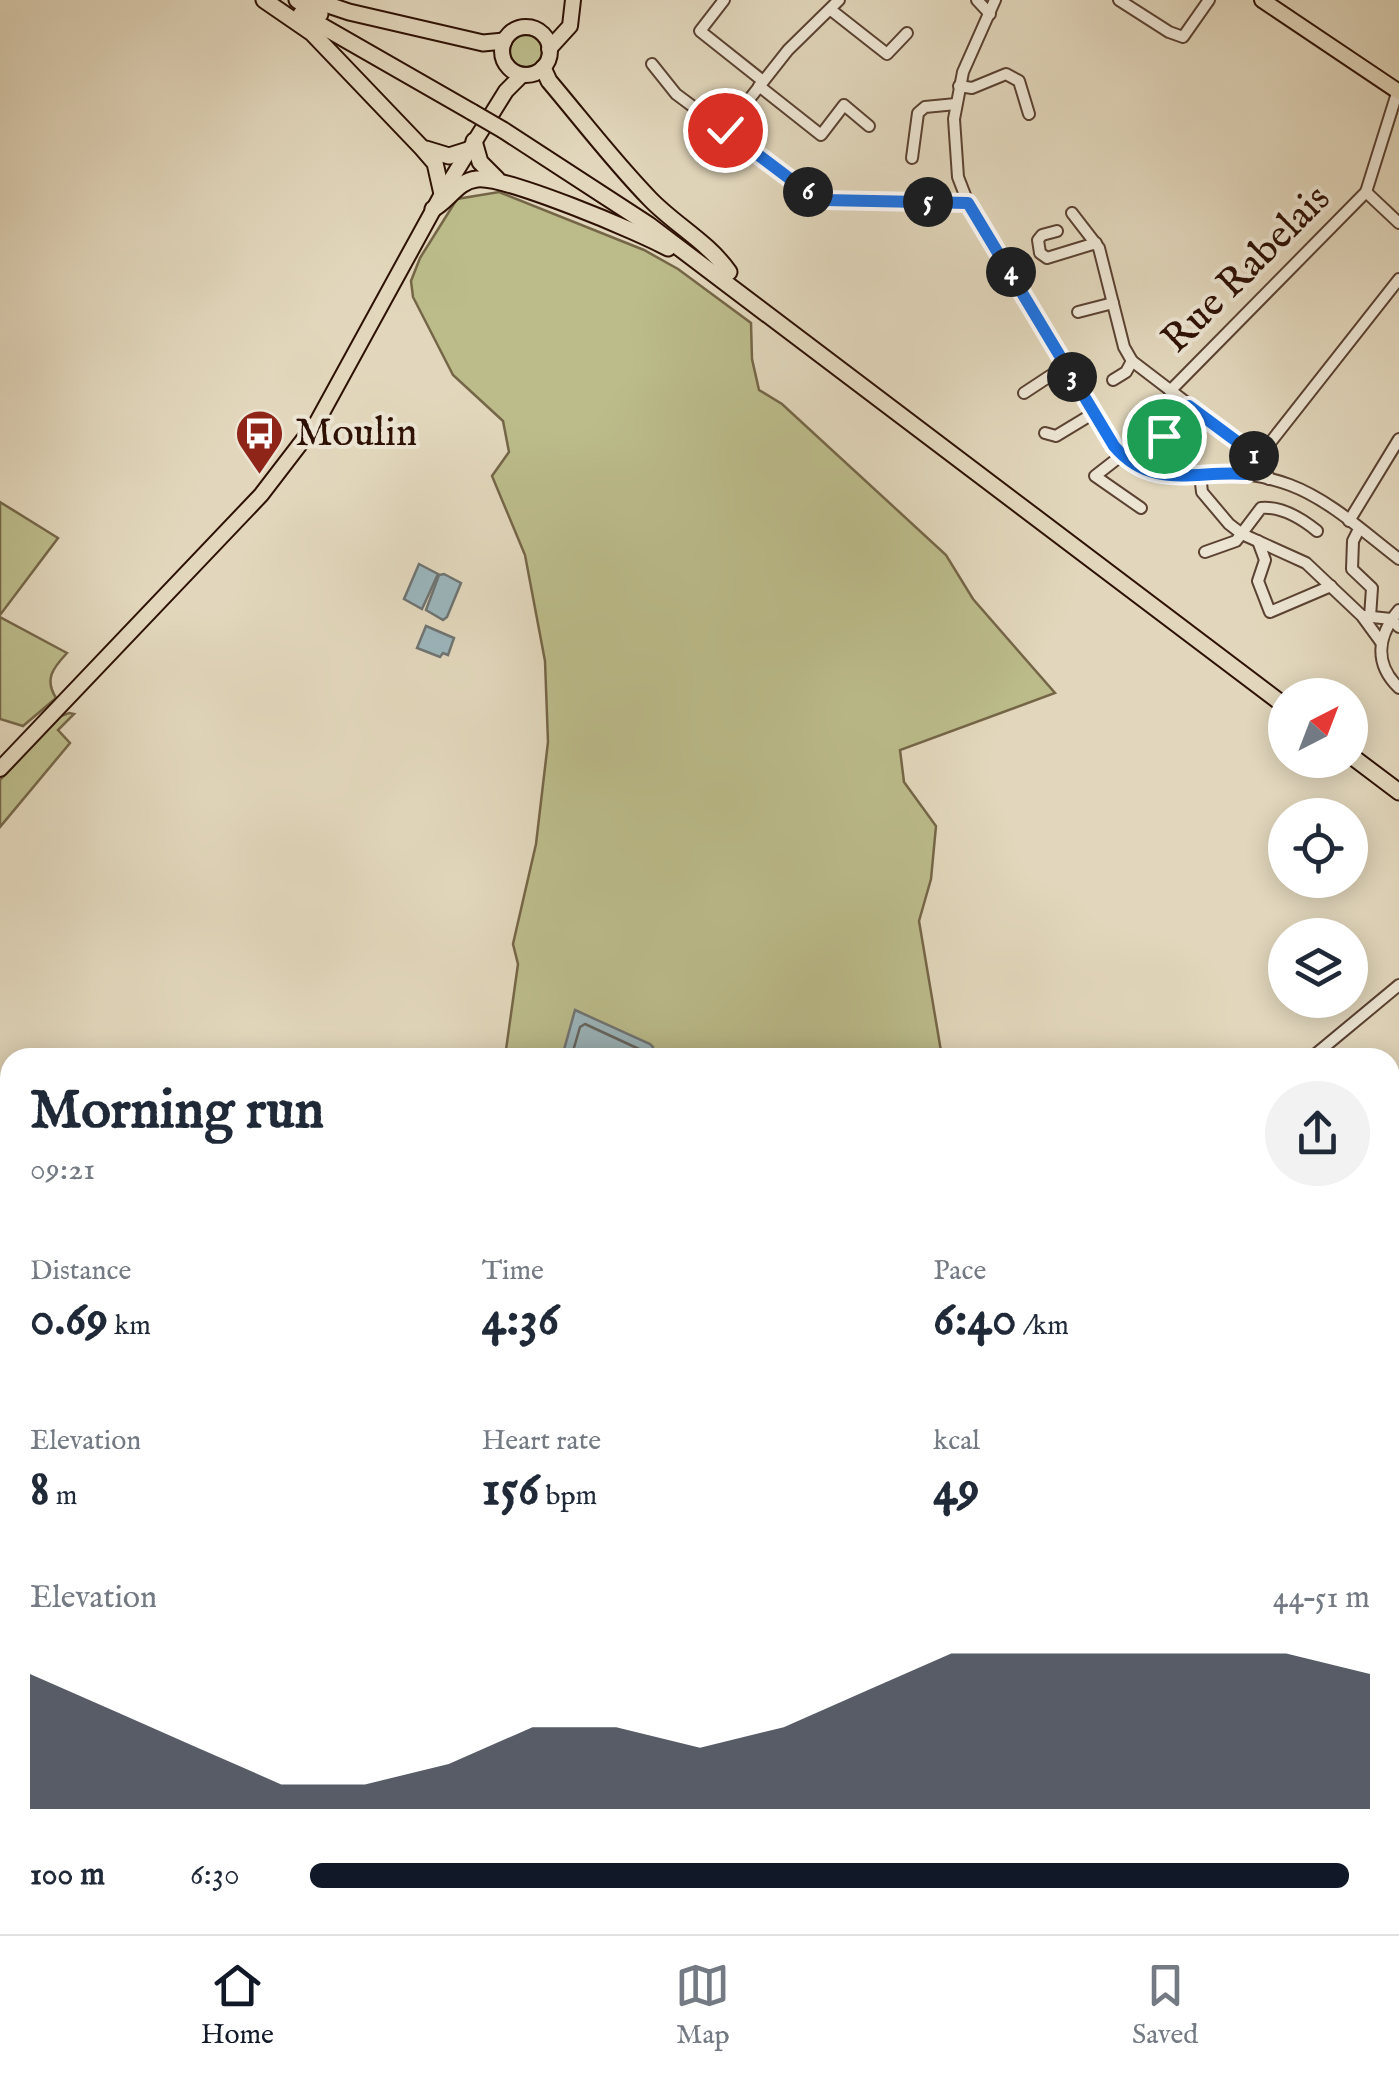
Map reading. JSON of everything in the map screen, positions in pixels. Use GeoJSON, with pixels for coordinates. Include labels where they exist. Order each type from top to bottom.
{"type":"FeatureCollection","features":[{"type":"Feature","properties":{"kind":"highway"},"geometry":{"type":"LineString","coordinates":[[296,0],[505,126],[726,276],[1268,680]]}},
{"type":"Feature","properties":{"kind":"highway"},"geometry":{"type":"LineString","coordinates":[[313,0],[482,44],[504,41]]}},
{"type":"Feature","properties":{"kind":"highway"},"geometry":{"type":"LineString","coordinates":[[270,2],[474,108]]}},
{"type":"Feature","properties":{"kind":"highway"},"geometry":{"type":"LineString","coordinates":[[270,2],[312,33],[422,148],[438,171],[442,194]]}},
{"type":"Feature","properties":{"kind":"highway"},"geometry":{"type":"LineString","coordinates":[[543,68],[549,81],[644,192],[666,215],[716,254],[726,276],[1268,693]]}},
{"type":"Feature","properties":{"kind":"highway"},"geometry":{"type":"LineString","coordinates":[[422,148],[448,156],[471,146],[497,179],[653,240],[702,273],[726,276]]}},
{"type":"Feature","properties":{"kind":"highway"},"geometry":{"type":"LineString","coordinates":[[433,209],[467,181],[497,179]]}},
{"type":"Feature","properties":{"kind":"highway"},"geometry":{"type":"LineString","coordinates":[[1368,756],[1399,779]]}},
{"type":"Feature","properties":{"kind":"highway"},"geometry":{"type":"LineString","coordinates":[[1368,769],[1399,792]]}},
{"type":"Feature","properties":{"kind":"main road"},"geometry":{"type":"LineString","coordinates":[[546,42],[524,28],[514,30],[504,41],[503,59],[516,72],[534,74],[543,68],[546,42],[560,26],[571,0]]}},
{"type":"Feature","properties":{"kind":"main road"},"geometry":{"type":"LineString","coordinates":[[1262,0],[1398,91]]}},
{"type":"Feature","properties":{"kind":"main road"},"geometry":{"type":"LineString","coordinates":[[0,769],[290,462],[318,422],[433,209],[516,72]]}},
{"type":"Feature","properties":{"kind":"street"},"geometry":{"type":"LineString","coordinates":[[724,0],[700,31],[821,135],[844,105],[869,126]]}},
{"type":"Feature","properties":{"kind":"street"},"geometry":{"type":"LineString","coordinates":[[725,130],[788,50],[839,0]]}},
{"type":"Feature","properties":{"kind":"street"},"geometry":{"type":"LineString","coordinates":[[978,0],[990,14]]}},
{"type":"Feature","properties":{"kind":"street"},"geometry":{"type":"LineString","coordinates":[[995,0],[959,86],[953,145],[958,177],[976,224],[1122,455],[1152,474],[1246,474],[1269,478],[1304,492],[1399,560]]}},
{"type":"Feature","properties":{"kind":"street"},"geometry":{"type":"LineString","coordinates":[[1118,0],[1183,37],[1208,0]]}},
{"type":"Feature","properties":{"kind":"street"},"geometry":{"type":"LineString","coordinates":[[831,10],[887,54],[907,33]]}},
{"type":"Feature","properties":{"kind":"street"},"geometry":{"type":"LineString","coordinates":[[652,64],[676,94],[814,197],[968,203]]}},
{"type":"Feature","properties":{"kind":"street"},"geometry":{"type":"LineString","coordinates":[[959,86],[972,88],[1006,74],[1019,81],[1029,114]]}},
{"type":"Feature","properties":{"kind":"street"},"geometry":{"type":"LineString","coordinates":[[1398,91],[1366,192],[1399,223]]}},
{"type":"Feature","properties":{"kind":"street"},"geometry":{"type":"LineString","coordinates":[[912,158],[918,113],[924,107],[956,104]]}},
{"type":"Feature","properties":{"kind":"street","name":"Rue Rabelais"},"geometry":{"type":"LineString","coordinates":[[1170,390],[1366,192]]}},
{"type":"Feature","properties":{"kind":"street"},"geometry":{"type":"LineString","coordinates":[[1072,213],[1096,243],[1124,347],[1132,361],[1258,455],[1269,478]]}},
{"type":"Feature","properties":{"kind":"street"},"geometry":{"type":"LineString","coordinates":[[1057,231],[1038,240],[1040,253],[1047,258],[1096,243]]}},
{"type":"Feature","properties":{"kind":"street"},"geometry":{"type":"LineString","coordinates":[[1246,474],[1399,279]]}},
{"type":"Feature","properties":{"kind":"street"},"geometry":{"type":"LineString","coordinates":[[1078,312],[1113,303]]}},
{"type":"Feature","properties":{"kind":"street"},"geometry":{"type":"LineString","coordinates":[[1113,380],[1126,372],[1132,361]]}},
{"type":"Feature","properties":{"kind":"street"},"geometry":{"type":"LineString","coordinates":[[1024,393],[1065,366]]}},
{"type":"Feature","properties":{"kind":"street"},"geometry":{"type":"LineString","coordinates":[[1143,433],[1154,428],[1164,436],[1189,406]]}},
{"type":"Feature","properties":{"kind":"street"},"geometry":{"type":"LineString","coordinates":[[1045,433],[1056,436],[1094,413]]}},
{"type":"Feature","properties":{"kind":"street"},"geometry":{"type":"LineString","coordinates":[[1349,521],[1399,439]]}},
{"type":"Feature","properties":{"kind":"street"},"geometry":{"type":"LineString","coordinates":[[1122,455],[1096,476],[1142,508]]}},
{"type":"Feature","properties":{"kind":"street"},"geometry":{"type":"LineString","coordinates":[[1200,474],[1202,492],[1240,532],[1306,563],[1366,617],[1381,642],[1386,675],[1399,688]]}},
{"type":"Feature","properties":{"kind":"street"},"geometry":{"type":"LineString","coordinates":[[1205,552],[1236,541],[1261,508],[1300,517],[1317,532]]}},
{"type":"Feature","properties":{"kind":"street"},"geometry":{"type":"LineString","coordinates":[[1360,529],[1353,541],[1352,569],[1372,588],[1366,617]]}},
{"type":"Feature","properties":{"kind":"street"},"geometry":{"type":"LineString","coordinates":[[1258,541],[1265,560],[1258,581],[1270,612],[1331,586]]}},
{"type":"Feature","properties":{"kind":"street"},"geometry":{"type":"LineString","coordinates":[[1366,617],[1396,619],[1381,642]]}},
{"type":"Feature","properties":{"kind":"street"},"geometry":{"type":"LineString","coordinates":[[1323,1048],[1399,985]]}},
{"type":"Feature","properties":{"kind":"green space"},"geometry":{"type":"Polygon","coordinates":[[[526,35],[537,40],[542,51],[537,62],[526,67],[515,62],[510,51],[515,40],[526,35]]]}},
{"type":"Feature","properties":{"kind":"green space"},"geometry":{"type":"Polygon","coordinates":[[[499,192],[644,250],[678,269],[751,323],[752,359],[759,390],[782,404],[946,555],[973,599],[1055,693],[900,750],[904,782],[936,826],[931,879],[919,921],[940,1048],[506,1048],[518,964],[513,944],[536,844],[548,742],[545,661],[525,555],[492,476],[509,452],[503,421],[453,375],[413,297],[411,281],[420,258],[457,199],[499,192]]]}},
{"type":"Feature","properties":{"kind":"green space"},"geometry":{"type":"Polygon","coordinates":[[[0,502],[58,538],[0,615],[0,502]]]}},
{"type":"Feature","properties":{"kind":"green space"},"geometry":{"type":"Polygon","coordinates":[[[0,617],[67,653],[52,674],[56,698],[23,726],[0,719],[0,617]]]}},
{"type":"Feature","properties":{"kind":"green space"},"geometry":{"type":"Polygon","coordinates":[[[74,714],[58,730],[70,743],[0,827],[0,780],[61,716],[74,714]]]}},
{"type":"Feature","properties":{"kind":"water"},"geometry":{"type":"Polygon","coordinates":[[[419,564],[438,574],[422,609],[404,599],[419,564]]]}},
{"type":"Feature","properties":{"kind":"water"},"geometry":{"type":"Polygon","coordinates":[[[439,575],[461,583],[443,620],[426,610],[439,575]]]}},
{"type":"Feature","properties":{"kind":"water"},"geometry":{"type":"Polygon","coordinates":[[[426,626],[454,638],[448,655],[443,653],[440,657],[417,648],[426,626]]]}},
{"type":"Feature","properties":{"kind":"water"},"geometry":{"type":"Polygon","coordinates":[[[575,1010],[653,1047],[653,1048],[564,1048],[575,1010]]]}},
{"type":"Feature","properties":{"kind":"place","name":"Moulin"},"geometry":{"type":"Point","coordinates":[260,476]}},
{"type":"Feature","properties":{"kind":"route"},"geometry":{"type":"LineString","coordinates":[[725,130],[814,197],[968,203],[1114,446],[1131,463],[1165,476],[1246,474],[1255,455],[1189,406],[1164,436]]}}]}
